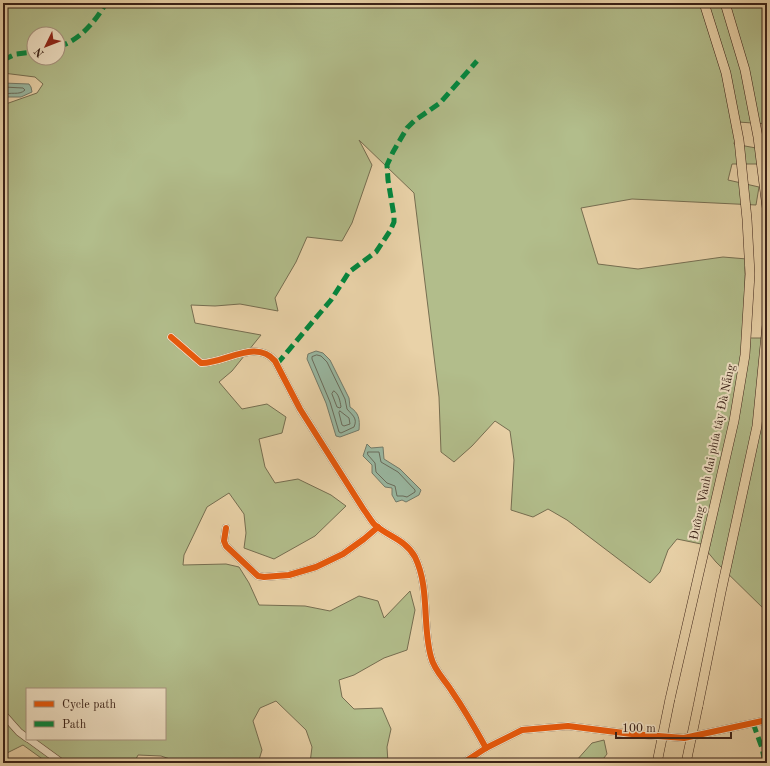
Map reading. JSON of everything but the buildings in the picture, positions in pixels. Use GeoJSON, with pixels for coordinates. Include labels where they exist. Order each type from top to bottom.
{"type":"FeatureCollection","features":[{"type":"Feature","properties":{"kind":"main road","name":"Đường Vành đai phía tây Đà Nẵng"},"geometry":{"type":"LineString","coordinates":[[657,763],[670,699],[734,421],[745,355],[750,274],[747,220],[739,140],[726,73],[704,3]]}},
{"type":"Feature","properties":{"kind":"main road"},"geometry":{"type":"LineString","coordinates":[[725,3],[745,70],[758,137],[767,208]]}},
{"type":"Feature","properties":{"kind":"main road"},"geometry":{"type":"LineString","coordinates":[[686,763],[757,426],[767,325]]}},
{"type":"Feature","properties":{"kind":"street"},"geometry":{"type":"LineString","coordinates":[[171,337],[201,363],[211,362],[245,352],[264,354],[273,359],[298,406],[371,520],[378,527],[400,540],[408,547],[415,558],[422,583],[428,647],[433,663],[439,674],[452,690],[486,748]]}},
{"type":"Feature","properties":{"kind":"street"},"geometry":{"type":"LineString","coordinates":[[226,528],[224,541],[226,546],[256,575],[264,577],[293,574],[325,563],[354,546],[378,527]]}},
{"type":"Feature","properties":{"kind":"street"},"geometry":{"type":"LineString","coordinates":[[3,714],[19,732],[26,737]]}},
{"type":"Feature","properties":{"kind":"street"},"geometry":{"type":"LineString","coordinates":[[462,763],[486,748],[522,730],[568,726],[632,734],[684,738],[767,720]]}},
{"type":"Feature","properties":{"kind":"street"},"geometry":{"type":"LineString","coordinates":[[31,740],[62,763]]}},
{"type":"Feature","properties":{"kind":"shaded area"},"geometry":{"type":"Polygon","coordinates":[[[3,3],[767,3],[767,124],[738,122],[734,144],[767,150],[767,164],[732,164],[728,180],[759,187],[756,205],[632,199],[581,208],[598,264],[638,269],[723,257],[747,259],[745,268],[746,338],[767,338],[767,612],[716,562],[701,544],[677,539],[668,550],[660,572],[650,583],[567,520],[548,509],[533,517],[511,510],[514,460],[510,431],[495,421],[472,446],[454,462],[441,452],[439,397],[414,193],[359,140],[372,165],[352,223],[342,241],[307,237],[296,262],[275,298],[278,311],[240,304],[215,306],[191,305],[195,323],[261,335],[232,371],[219,382],[242,409],[267,404],[286,417],[282,433],[259,439],[265,467],[275,483],[298,479],[331,495],[346,506],[315,536],[274,559],[244,548],[246,533],[244,514],[229,493],[207,507],[184,555],[183,565],[226,564],[239,567],[249,583],[259,605],[305,606],[330,611],[359,596],[378,601],[384,618],[410,591],[415,610],[407,650],[384,658],[354,675],[339,680],[342,697],[354,709],[382,708],[391,729],[387,747],[388,763],[310,763],[312,747],[306,730],[276,701],[260,708],[253,721],[262,750],[258,763],[182,763],[161,756],[138,755],[134,763],[48,763],[23,745],[3,755],[3,105],[37,93],[43,84],[35,77],[3,73],[3,3]]]}},
{"type":"Feature","properties":{"kind":"shaded area"},"geometry":{"type":"Polygon","coordinates":[[[604,740],[607,754],[600,763],[565,763],[576,761],[592,743],[604,740]]]}},
{"type":"Feature","properties":{"kind":"water"},"geometry":{"type":"Polygon","coordinates":[[[3,83],[29,84],[32,92],[21,97],[6,97],[3,100],[3,83]]]}},
{"type":"Feature","properties":{"kind":"water"},"geometry":{"type":"Polygon","coordinates":[[[316,351],[323,353],[330,360],[349,398],[350,407],[358,417],[359,430],[340,437],[336,436],[326,403],[307,359],[308,354],[316,351]]]}},
{"type":"Feature","properties":{"kind":"water"},"geometry":{"type":"Polygon","coordinates":[[[367,444],[371,448],[383,447],[384,459],[400,469],[421,490],[419,495],[406,502],[402,500],[396,502],[392,495],[392,488],[385,487],[372,473],[372,465],[363,456],[367,444]]]}},
{"type":"Feature","properties":{"kind":"marked path"},"geometry":{"type":"LineString","coordinates":[[66,44],[86,30],[106,3]]}},
{"type":"Feature","properties":{"kind":"marked path"},"geometry":{"type":"LineString","coordinates":[[3,60],[16,54],[26,53]]}},
{"type":"Feature","properties":{"kind":"marked path"},"geometry":{"type":"LineString","coordinates":[[277,364],[331,300],[349,272],[376,252],[390,231],[394,222],[394,216],[387,165],[407,128],[414,121],[440,103],[477,61]]}},
{"type":"Feature","properties":{"kind":"marked path"},"geometry":{"type":"LineString","coordinates":[[753,723],[762,748],[765,763]]}},
{"type":"Feature","properties":{"kind":"cycle path"},"geometry":{"type":"LineString","coordinates":[[171,337],[201,363],[220,360],[249,352],[259,352],[267,355],[275,361],[300,409],[371,520],[380,529],[407,547],[415,557],[423,581],[428,645],[432,662],[465,711],[486,748]]}},
{"type":"Feature","properties":{"kind":"cycle path"},"geometry":{"type":"LineString","coordinates":[[226,528],[224,541],[226,546],[258,576],[264,577],[289,575],[316,567],[343,554],[378,527]]}},
{"type":"Feature","properties":{"kind":"cycle path"},"geometry":{"type":"LineString","coordinates":[[463,763],[486,748],[522,730],[568,726],[632,734],[684,738],[767,720]]}}]}
